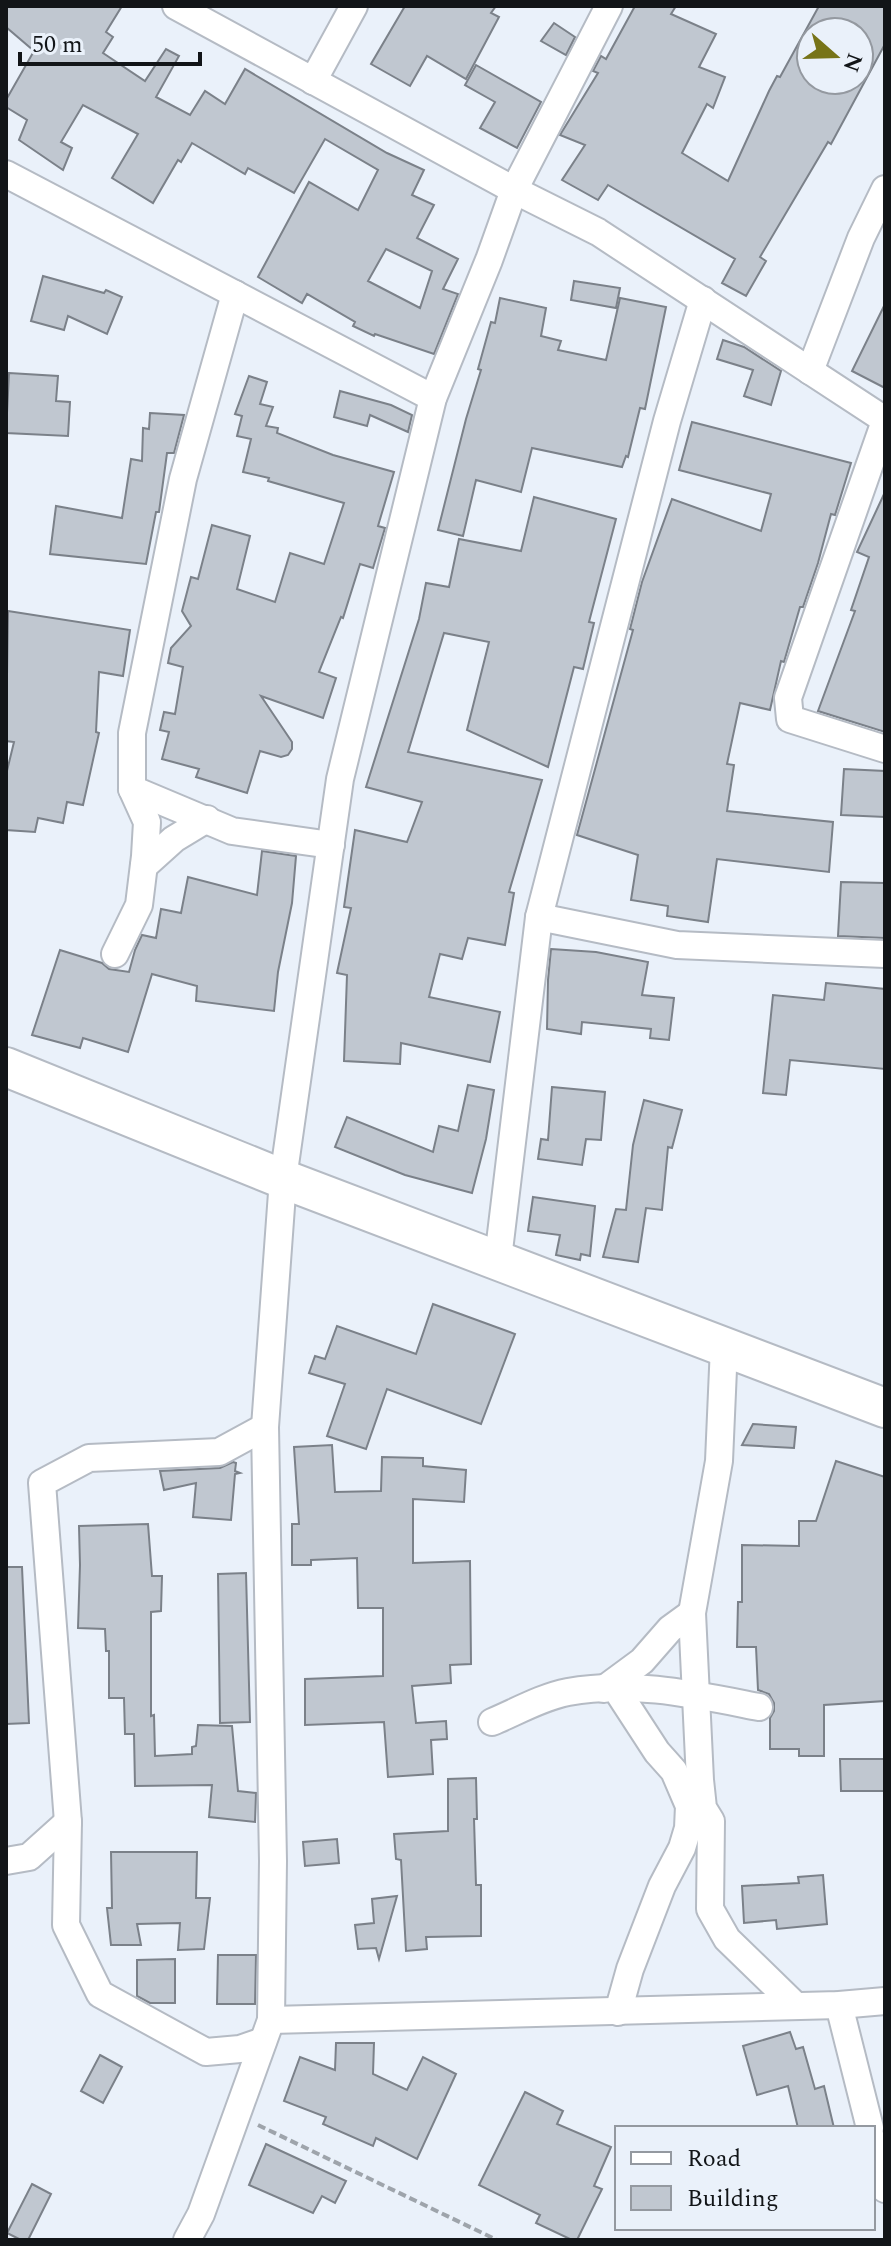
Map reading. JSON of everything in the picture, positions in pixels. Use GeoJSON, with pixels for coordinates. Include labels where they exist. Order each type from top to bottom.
{"type":"FeatureCollection","features":[{"type":"Feature","properties":{"kind":"street"},"geometry":{"type":"LineString","coordinates":[[176,6],[514,190],[598,232],[885,420],[788,698],[790,719],[885,749]]}},
{"type":"Feature","properties":{"kind":"street"},"geometry":{"type":"LineString","coordinates":[[313,81],[354,6]]}},
{"type":"Feature","properties":{"kind":"street"},"geometry":{"type":"LineString","coordinates":[[187,2240],[201,2214],[267,2030],[273,1861],[265,1427],[283,1179],[340,779],[433,398],[514,190],[609,6]]}},
{"type":"Feature","properties":{"kind":"street"},"geometry":{"type":"LineString","coordinates":[[6,174],[433,398]]}},
{"type":"Feature","properties":{"kind":"street"},"geometry":{"type":"LineString","coordinates":[[810,371],[861,238],[885,189]]}},
{"type":"Feature","properties":{"kind":"street"},"geometry":{"type":"LineString","coordinates":[[115,954],[139,905],[144,866],[147,822],[132,789],[132,733],[183,479],[235,294]]}},
{"type":"Feature","properties":{"kind":"street"},"geometry":{"type":"LineString","coordinates":[[498,1259],[539,917],[667,421],[703,300]]}},
{"type":"Feature","properties":{"kind":"street"},"geometry":{"type":"LineString","coordinates":[[132,789],[232,831],[331,845]]}},
{"type":"Feature","properties":{"kind":"street"},"geometry":{"type":"LineString","coordinates":[[144,866],[174,839],[207,819]]}},
{"type":"Feature","properties":{"kind":"street"},"geometry":{"type":"LineString","coordinates":[[539,917],[677,945],[885,954]]}},
{"type":"Feature","properties":{"kind":"street"},"geometry":{"type":"LineString","coordinates":[[6,1067],[283,1179],[885,1408]]}},
{"type":"Feature","properties":{"kind":"street"},"geometry":{"type":"LineString","coordinates":[[724,1346],[719,1461],[692,1613],[700,1780],[703,1808],[711,1821],[710,1909],[727,1939],[796,2006]]}},
{"type":"Feature","properties":{"kind":"street"},"geometry":{"type":"LineString","coordinates":[[265,1427],[219,1452],[89,1458],[42,1483],[68,1822],[66,1925],[100,1994],[206,2052],[240,2049],[267,2030],[885,2001]]}},
{"type":"Feature","properties":{"kind":"street"},"geometry":{"type":"LineString","coordinates":[[610,1689],[642,1661],[670,1629],[692,1613]]}},
{"type":"Feature","properties":{"kind":"street"},"geometry":{"type":"LineString","coordinates":[[610,1689],[674,1771],[689,1806],[688,1828],[682,1848],[662,1886],[630,1969],[618,2012]]}},
{"type":"Feature","properties":{"kind":"street"},"geometry":{"type":"LineString","coordinates":[[492,1722],[566,1692],[610,1689],[661,1690],[759,1707]]}},
{"type":"Feature","properties":{"kind":"street"},"geometry":{"type":"LineString","coordinates":[[6,1861],[29,1857],[68,1822]]}},
{"type":"Feature","properties":{"kind":"street"},"geometry":{"type":"LineString","coordinates":[[839,2005],[869,2126]]}},
{"type":"Feature","properties":{"kind":"street"},"geometry":{"type":"LineString","coordinates":[[875,2149],[885,2189]]}},
{"type":"Feature","properties":{"kind":"path"},"geometry":{"type":"LineString","coordinates":[[237,2115],[497,2240]]}},
{"type":"Feature","properties":{"kind":"building"},"geometry":{"type":"Polygon","coordinates":[[[6,6],[122,6],[106,32],[113,37],[103,53],[145,81],[166,49],[179,56],[156,97],[190,115],[205,91],[225,104],[245,69],[387,153],[424,170],[412,195],[434,205],[417,238],[458,259],[443,289],[458,294],[434,354],[374,336],[353,326],[355,322],[307,294],[302,303],[258,277],[309,182],[358,210],[378,170],[325,139],[294,193],[248,168],[245,174],[192,143],[181,162],[178,160],[153,203],[112,178],[138,134],[83,105],[61,142],[72,148],[63,170],[19,140],[27,120],[6,107],[6,100],[34,51],[6,27],[6,6]],[[386,249],[368,281],[420,308],[432,271],[386,249]]]}},
{"type":"Feature","properties":{"kind":"building"},"geometry":{"type":"Polygon","coordinates":[[[405,6],[496,6],[491,13],[499,17],[466,79],[427,56],[410,86],[371,64],[405,6]]]}},
{"type":"Feature","properties":{"kind":"building"},"geometry":{"type":"Polygon","coordinates":[[[635,6],[676,6],[671,14],[716,34],[699,67],[725,77],[713,108],[707,104],[682,153],[728,181],[769,91],[795,50],[795,96],[857,96],[831,144],[828,142],[760,257],[766,261],[746,296],[722,283],[735,259],[608,185],[598,200],[562,180],[585,145],[560,135],[598,73],[593,71],[601,56],[606,59],[635,6]]]}},
{"type":"Feature","properties":{"kind":"building"},"geometry":{"type":"Polygon","coordinates":[[[819,6],[885,6],[885,44],[875,63],[875,16],[814,16],[819,6]]]}},
{"type":"Feature","properties":{"kind":"building"},"geometry":{"type":"Polygon","coordinates":[[[554,23],[575,37],[566,55],[541,41],[554,23]]]}},
{"type":"Feature","properties":{"kind":"building"},"geometry":{"type":"Polygon","coordinates":[[[476,65],[541,102],[517,148],[480,128],[495,102],[465,85],[476,65]]]}},
{"type":"Feature","properties":{"kind":"building"},"geometry":{"type":"Polygon","coordinates":[[[43,276],[104,293],[106,290],[122,297],[107,334],[68,316],[64,330],[31,321],[43,276]]]}},
{"type":"Feature","properties":{"kind":"building"},"geometry":{"type":"Polygon","coordinates":[[[574,281],[620,288],[616,308],[571,300],[574,281]]]}},
{"type":"Feature","properties":{"kind":"building"},"geometry":{"type":"Polygon","coordinates":[[[500,298],[546,308],[541,336],[561,341],[558,350],[606,360],[620,298],[666,307],[645,409],[640,408],[628,457],[622,467],[532,448],[521,492],[476,480],[463,536],[438,530],[481,370],[478,369],[491,322],[495,323],[500,298]]]}},
{"type":"Feature","properties":{"kind":"building"},"geometry":{"type":"Polygon","coordinates":[[[885,304],[885,388],[852,371],[885,304]]]}},
{"type":"Feature","properties":{"kind":"building"},"geometry":{"type":"Polygon","coordinates":[[[723,340],[744,347],[781,371],[771,405],[744,396],[753,370],[717,359],[723,340]]]}},
{"type":"Feature","properties":{"kind":"building"},"geometry":{"type":"Polygon","coordinates":[[[9,373],[58,376],[56,401],[70,402],[68,436],[6,433],[9,373]]]}},
{"type":"Feature","properties":{"kind":"building"},"geometry":{"type":"Polygon","coordinates":[[[249,376],[267,382],[260,404],[273,407],[266,426],[278,428],[277,433],[333,455],[394,472],[378,526],[385,528],[373,568],[360,564],[343,618],[319,672],[336,678],[323,718],[261,696],[292,742],[292,749],[288,755],[281,757],[260,751],[247,793],[196,777],[199,769],[162,759],[169,732],[160,730],[164,712],[175,714],[183,667],[168,663],[171,648],[191,626],[182,611],[191,577],[198,579],[212,525],[250,536],[237,589],[275,602],[290,553],[324,564],[344,503],[243,472],[251,439],[237,436],[242,416],[235,414],[249,376]]]}},
{"type":"Feature","properties":{"kind":"building"},"geometry":{"type":"Polygon","coordinates":[[[340,391],[391,405],[412,415],[408,432],[370,415],[367,426],[334,417],[340,391]]]}},
{"type":"Feature","properties":{"kind":"building"},"geometry":{"type":"Polygon","coordinates":[[[150,413],[184,415],[174,453],[167,453],[159,512],[156,512],[146,564],[50,554],[56,506],[122,518],[131,459],[142,461],[143,428],[149,429],[150,413]]]}},
{"type":"Feature","properties":{"kind":"building"},"geometry":{"type":"Polygon","coordinates":[[[692,422],[851,463],[835,515],[831,514],[818,563],[803,607],[800,607],[784,662],[781,661],[770,710],[740,703],[727,764],[734,765],[727,811],[833,822],[829,872],[717,859],[708,922],[667,916],[668,906],[631,900],[638,855],[577,835],[633,630],[630,629],[642,582],[672,499],[761,531],[771,494],[679,470],[692,422]]]}},
{"type":"Feature","properties":{"kind":"building"},"geometry":{"type":"Polygon","coordinates":[[[885,492],[885,732],[818,711],[855,611],[851,610],[869,557],[857,552],[885,492]]]}},
{"type":"Feature","properties":{"kind":"building"},"geometry":{"type":"Polygon","coordinates":[[[534,497],[616,519],[589,622],[594,623],[583,669],[574,667],[548,767],[467,730],[489,642],[444,633],[408,752],[542,780],[509,892],[514,893],[505,945],[468,938],[462,959],[440,954],[429,997],[500,1012],[490,1062],[401,1043],[400,1064],[344,1061],[347,975],[337,973],[351,908],[344,907],[355,830],[407,842],[422,802],[366,787],[419,619],[426,583],[449,587],[459,539],[521,551],[534,497]]]}},
{"type":"Feature","properties":{"kind":"building"},"geometry":{"type":"Polygon","coordinates":[[[8,611],[130,630],[123,676],[99,672],[96,732],[99,733],[83,805],[67,802],[63,823],[38,818],[35,832],[6,830],[6,775],[14,742],[6,741],[8,611]]]}},
{"type":"Feature","properties":{"kind":"building"},"geometry":{"type":"Polygon","coordinates":[[[844,769],[885,771],[885,817],[841,815],[844,769]]]}},
{"type":"Feature","properties":{"kind":"building"},"geometry":{"type":"Polygon","coordinates":[[[262,851],[296,856],[292,903],[278,972],[274,1011],[196,1001],[197,986],[152,974],[128,1052],[83,1038],[80,1048],[32,1035],[60,950],[102,963],[109,969],[129,972],[142,935],[156,938],[161,909],[181,913],[188,877],[257,895],[262,851]]]}},
{"type":"Feature","properties":{"kind":"building"},"geometry":{"type":"Polygon","coordinates":[[[841,882],[885,883],[885,938],[838,936],[841,882]]]}},
{"type":"Feature","properties":{"kind":"building"},"geometry":{"type":"Polygon","coordinates":[[[551,949],[596,952],[648,962],[642,995],[674,998],[669,1040],[650,1038],[651,1029],[582,1022],[581,1034],[547,1029],[551,949]]]}},
{"type":"Feature","properties":{"kind":"building"},"geometry":{"type":"Polygon","coordinates":[[[826,983],[885,989],[885,1069],[790,1060],[786,1095],[763,1093],[773,995],[824,1000],[826,983]]]}},
{"type":"Feature","properties":{"kind":"building"},"geometry":{"type":"Polygon","coordinates":[[[468,1085],[494,1090],[486,1139],[472,1193],[405,1175],[335,1147],[347,1117],[433,1152],[439,1126],[458,1131],[468,1085]]]}},
{"type":"Feature","properties":{"kind":"building"},"geometry":{"type":"Polygon","coordinates":[[[552,1087],[605,1092],[601,1140],[586,1139],[582,1165],[538,1159],[541,1139],[548,1140],[552,1087]]]}},
{"type":"Feature","properties":{"kind":"building"},"geometry":{"type":"Polygon","coordinates":[[[644,1100],[682,1110],[672,1148],[668,1147],[662,1210],[646,1208],[638,1262],[603,1257],[616,1209],[626,1210],[633,1145],[644,1100]]]}},
{"type":"Feature","properties":{"kind":"building"},"geometry":{"type":"Polygon","coordinates":[[[533,1197],[595,1206],[590,1256],[581,1254],[580,1260],[556,1255],[560,1235],[528,1231],[533,1197]]]}},
{"type":"Feature","properties":{"kind":"building"},"geometry":{"type":"Polygon","coordinates":[[[433,1304],[515,1334],[481,1424],[387,1389],[366,1449],[327,1436],[345,1384],[309,1373],[315,1356],[325,1359],[337,1326],[416,1354],[433,1304]]]}},
{"type":"Feature","properties":{"kind":"building"},"geometry":{"type":"Polygon","coordinates":[[[753,1424],[796,1427],[794,1448],[742,1445],[753,1424]]]}},
{"type":"Feature","properties":{"kind":"building"},"geometry":{"type":"Polygon","coordinates":[[[332,1445],[335,1492],[381,1491],[382,1457],[423,1458],[423,1466],[466,1470],[464,1502],[413,1499],[413,1563],[470,1561],[471,1664],[450,1665],[451,1683],[412,1686],[416,1723],[446,1721],[447,1739],[431,1740],[433,1774],[388,1777],[384,1722],[305,1725],[305,1679],[383,1676],[383,1608],[358,1608],[357,1558],[311,1560],[311,1565],[292,1565],[292,1524],[299,1524],[294,1447],[332,1445]]]}},
{"type":"Feature","properties":{"kind":"building"},"geometry":{"type":"Polygon","coordinates":[[[836,1461],[885,1477],[885,1701],[824,1705],[824,1756],[799,1756],[799,1749],[770,1749],[770,1718],[774,1703],[769,1694],[758,1690],[756,1647],[737,1647],[738,1602],[742,1602],[742,1545],[799,1546],[799,1521],[816,1521],[836,1461]]]}},
{"type":"Feature","properties":{"kind":"building"},"geometry":{"type":"Polygon","coordinates":[[[236,1463],[235,1471],[240,1473],[235,1474],[231,1520],[193,1517],[196,1483],[164,1490],[160,1471],[220,1468],[236,1463]]]}},
{"type":"Feature","properties":{"kind":"building"},"geometry":{"type":"Polygon","coordinates":[[[148,1524],[152,1576],[162,1576],[161,1611],[151,1612],[151,1716],[154,1715],[155,1756],[192,1754],[198,1725],[232,1726],[238,1791],[256,1793],[255,1822],[209,1817],[212,1785],[135,1786],[134,1734],[125,1734],[124,1698],[109,1698],[109,1651],[106,1651],[105,1629],[78,1628],[79,1526],[148,1524]]]}},
{"type":"Feature","properties":{"kind":"building"},"geometry":{"type":"Polygon","coordinates":[[[6,1567],[22,1567],[29,1723],[6,1724],[6,1567]]]}},
{"type":"Feature","properties":{"kind":"building"},"geometry":{"type":"Polygon","coordinates":[[[246,1573],[250,1722],[220,1723],[218,1574],[246,1573]]]}},
{"type":"Feature","properties":{"kind":"building"},"geometry":{"type":"Polygon","coordinates":[[[840,1759],[885,1759],[885,1791],[841,1791],[840,1759]]]}},
{"type":"Feature","properties":{"kind":"building"},"geometry":{"type":"Polygon","coordinates":[[[476,1778],[476,1885],[481,1885],[481,1936],[426,1937],[427,1949],[406,1951],[401,1860],[396,1859],[394,1834],[448,1831],[448,1779],[476,1778]]]}},
{"type":"Feature","properties":{"kind":"building"},"geometry":{"type":"Polygon","coordinates":[[[337,1839],[339,1863],[305,1866],[303,1842],[337,1839]]]}},
{"type":"Feature","properties":{"kind":"building"},"geometry":{"type":"Polygon","coordinates":[[[111,1852],[197,1852],[196,1898],[210,1898],[204,1949],[178,1950],[180,1923],[137,1924],[141,1945],[111,1945],[107,1908],[112,1908],[111,1852]]]}},
{"type":"Feature","properties":{"kind":"building"},"geometry":{"type":"Polygon","coordinates":[[[823,1875],[827,1924],[777,1929],[776,1920],[744,1923],[742,1886],[799,1883],[798,1877],[823,1875]]]}},
{"type":"Feature","properties":{"kind":"building"},"geometry":{"type":"Polygon","coordinates":[[[397,1896],[379,1959],[376,1948],[358,1949],[355,1925],[374,1923],[372,1899],[397,1896]]]}},
{"type":"Feature","properties":{"kind":"building"},"geometry":{"type":"Polygon","coordinates":[[[218,1955],[256,1955],[255,2004],[217,2004],[218,1955]]]}},
{"type":"Feature","properties":{"kind":"building"},"geometry":{"type":"Polygon","coordinates":[[[175,1959],[175,2003],[150,2003],[137,1996],[137,1960],[175,1959]]]}},
{"type":"Feature","properties":{"kind":"building"},"geometry":{"type":"Polygon","coordinates":[[[790,2032],[796,2049],[803,2047],[815,2089],[824,2086],[834,2126],[798,2126],[788,2086],[757,2095],[743,2046],[790,2032]]]}},
{"type":"Feature","properties":{"kind":"building"},"geometry":{"type":"Polygon","coordinates":[[[336,2043],[374,2043],[373,2074],[407,2090],[423,2057],[456,2074],[417,2159],[376,2138],[373,2146],[323,2124],[326,2117],[284,2101],[300,2057],[335,2070],[336,2043]]]}},
{"type":"Feature","properties":{"kind":"building"},"geometry":{"type":"Polygon","coordinates":[[[100,2055],[122,2067],[103,2103],[81,2091],[100,2055]]]}},
{"type":"Feature","properties":{"kind":"building"},"geometry":{"type":"Polygon","coordinates":[[[525,2092],[563,2111],[557,2124],[611,2147],[594,2186],[602,2189],[577,2240],[536,2223],[540,2215],[479,2185],[525,2092]]]}},
{"type":"Feature","properties":{"kind":"building"},"geometry":{"type":"Polygon","coordinates":[[[266,2144],[346,2181],[335,2203],[322,2196],[313,2213],[249,2185],[266,2144]]]}},
{"type":"Feature","properties":{"kind":"building"},"geometry":{"type":"Polygon","coordinates":[[[32,2184],[51,2194],[28,2240],[21,2240],[7,2233],[32,2184]]]}}]}
